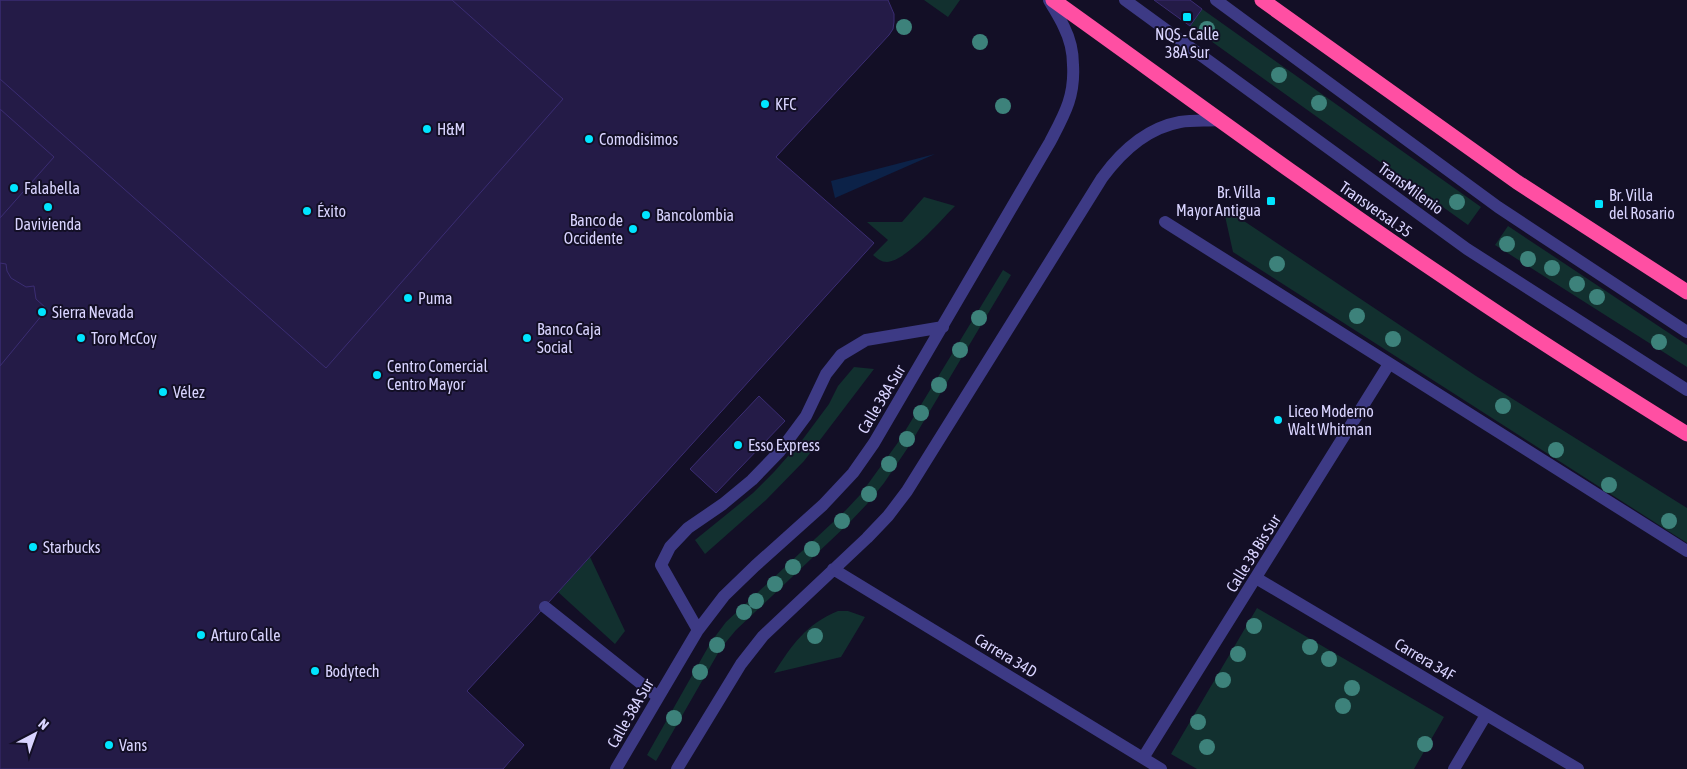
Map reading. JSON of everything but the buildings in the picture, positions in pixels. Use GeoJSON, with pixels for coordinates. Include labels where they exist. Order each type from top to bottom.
{"type":"FeatureCollection","features":[{"type":"Feature","properties":{"kind":"highway","name":"Transversal 35"},"geometry":{"type":"LineString","coordinates":[[1053,0],[1219,120],[1446,278],[1687,434]]}},
{"type":"Feature","properties":{"kind":"highway"},"geometry":{"type":"LineString","coordinates":[[1262,0],[1517,182],[1687,292]]}},
{"type":"Feature","properties":{"kind":"street","name":"Calle 38A Sur"},"geometry":{"type":"LineString","coordinates":[[616,769],[698,630],[724,596],[823,506],[853,473],[874,444],[1050,142],[1066,112],[1072,96],[1074,82],[1073,50],[1065,28],[1049,0]]}},
{"type":"Feature","properties":{"kind":"street","name":"TransMilenio"},"geometry":{"type":"LineString","coordinates":[[1125,0],[1467,249],[1687,390]]}},
{"type":"Feature","properties":{"kind":"street"},"geometry":{"type":"LineString","coordinates":[[1216,0],[1498,207],[1687,332]]}},
{"type":"Feature","properties":{"kind":"street"},"geometry":{"type":"LineString","coordinates":[[677,769],[741,664],[757,643],[888,516],[907,491],[1115,160],[1137,141],[1162,128],[1179,122],[1219,120]]}},
{"type":"Feature","properties":{"kind":"street"},"geometry":{"type":"LineString","coordinates":[[1166,222],[1687,551]]}},
{"type":"Feature","properties":{"kind":"street"},"geometry":{"type":"LineString","coordinates":[[698,630],[662,565],[670,547],[688,528],[723,504],[752,480],[780,450],[806,416],[826,374],[841,355],[866,340],[943,327]]}},
{"type":"Feature","properties":{"kind":"street","name":"Calle 38 Bis Sur"},"geometry":{"type":"LineString","coordinates":[[1144,758],[1389,364]]}},
{"type":"Feature","properties":{"kind":"street","name":"Carrera 34D"},"geometry":{"type":"LineString","coordinates":[[833,569],[1161,769]]}},
{"type":"Feature","properties":{"kind":"street","name":"Carrera 34F"},"geometry":{"type":"LineString","coordinates":[[1256,578],[1578,769]]}},
{"type":"Feature","properties":{"kind":"street"},"geometry":{"type":"LineString","coordinates":[[545,607],[658,697]]}},
{"type":"Feature","properties":{"kind":"street"},"geometry":{"type":"LineString","coordinates":[[1454,769],[1486,715]]}},
{"type":"Feature","properties":{"kind":"green space"},"geometry":{"type":"Polygon","coordinates":[[[924,0],[960,0],[948,17],[924,0]]]}},
{"type":"Feature","properties":{"kind":"green space"},"geometry":{"type":"Polygon","coordinates":[[[1202,9],[1481,207],[1468,225],[1190,26],[1202,9]]]}},
{"type":"Feature","properties":{"kind":"green space"},"geometry":{"type":"Polygon","coordinates":[[[924,197],[955,206],[923,239],[904,255],[887,262],[881,261],[873,255],[888,240],[867,222],[902,222],[924,197]]]}},
{"type":"Feature","properties":{"kind":"green space"},"geometry":{"type":"Polygon","coordinates":[[[1223,207],[1476,376],[1687,508],[1687,543],[1233,252],[1223,207]]]}},
{"type":"Feature","properties":{"kind":"green space"},"geometry":{"type":"Polygon","coordinates":[[[1508,226],[1687,345],[1687,367],[1495,245],[1508,226]]]}},
{"type":"Feature","properties":{"kind":"green space"},"geometry":{"type":"Polygon","coordinates":[[[1003,270],[1011,275],[909,446],[884,483],[849,523],[736,630],[721,648],[656,761],[647,755],[711,642],[726,622],[860,495],[899,441],[1003,270]]]}},
{"type":"Feature","properties":{"kind":"green space"},"geometry":{"type":"Polygon","coordinates":[[[854,367],[874,369],[804,461],[766,500],[705,554],[695,540],[753,493],[774,472],[803,439],[829,404],[838,386],[854,367]]]}},
{"type":"Feature","properties":{"kind":"green space"},"geometry":{"type":"Polygon","coordinates":[[[590,557],[625,631],[615,644],[558,592],[590,557]]]}},
{"type":"Feature","properties":{"kind":"green space"},"geometry":{"type":"Polygon","coordinates":[[[1257,608],[1444,717],[1414,769],[1197,769],[1171,754],[1257,608]]]}},
{"type":"Feature","properties":{"kind":"green space"},"geometry":{"type":"Polygon","coordinates":[[[838,611],[848,611],[865,617],[841,657],[774,673],[787,653],[808,629],[838,611]]]}},
{"type":"Feature","properties":{"kind":"water"},"geometry":{"type":"Polygon","coordinates":[[[935,154],[835,198],[831,181],[935,154]]]}},
{"type":"Feature","properties":{"kind":"place","name":"NQS - Calle 38A Sur"},"geometry":{"type":"Point","coordinates":[1187,17]}},
{"type":"Feature","properties":{"kind":"place","name":"KFC"},"geometry":{"type":"Point","coordinates":[765,104]}},
{"type":"Feature","properties":{"kind":"place","name":"H&M"},"geometry":{"type":"Point","coordinates":[427,129]}},
{"type":"Feature","properties":{"kind":"place","name":"Comodisimos"},"geometry":{"type":"Point","coordinates":[589,139]}},
{"type":"Feature","properties":{"kind":"place","name":"Falabella"},"geometry":{"type":"Point","coordinates":[14,188]}},
{"type":"Feature","properties":{"kind":"place","name":"Br. Villa Mayor Antigua"},"geometry":{"type":"Point","coordinates":[1271,201]}},
{"type":"Feature","properties":{"kind":"place","name":"Br. Villa del Rosario"},"geometry":{"type":"Point","coordinates":[1599,204]}},
{"type":"Feature","properties":{"kind":"place","name":"Davivienda"},"geometry":{"type":"Point","coordinates":[48,207]}},
{"type":"Feature","properties":{"kind":"place","name":"Éxito"},"geometry":{"type":"Point","coordinates":[307,211]}},
{"type":"Feature","properties":{"kind":"place","name":"Bancolombia"},"geometry":{"type":"Point","coordinates":[646,215]}},
{"type":"Feature","properties":{"kind":"place","name":"Banco de Occidente"},"geometry":{"type":"Point","coordinates":[633,229]}},
{"type":"Feature","properties":{"kind":"place","name":"Puma"},"geometry":{"type":"Point","coordinates":[408,298]}},
{"type":"Feature","properties":{"kind":"place","name":"Sierra Nevada"},"geometry":{"type":"Point","coordinates":[42,312]}},
{"type":"Feature","properties":{"kind":"place","name":"Toro McCoy"},"geometry":{"type":"Point","coordinates":[81,338]}},
{"type":"Feature","properties":{"kind":"place","name":"Banco Caja Social"},"geometry":{"type":"Point","coordinates":[527,338]}},
{"type":"Feature","properties":{"kind":"place","name":"Centro Comercial Centro Mayor"},"geometry":{"type":"Point","coordinates":[377,375]}},
{"type":"Feature","properties":{"kind":"place","name":"Vélez"},"geometry":{"type":"Point","coordinates":[163,392]}},
{"type":"Feature","properties":{"kind":"place","name":"Liceo Moderno Walt Whitman"},"geometry":{"type":"Point","coordinates":[1278,420]}},
{"type":"Feature","properties":{"kind":"place","name":"Esso Express"},"geometry":{"type":"Point","coordinates":[738,445]}},
{"type":"Feature","properties":{"kind":"place","name":"Starbucks"},"geometry":{"type":"Point","coordinates":[33,547]}},
{"type":"Feature","properties":{"kind":"place","name":"Arturo Calle"},"geometry":{"type":"Point","coordinates":[201,635]}},
{"type":"Feature","properties":{"kind":"place","name":"Bodytech"},"geometry":{"type":"Point","coordinates":[315,671]}},
{"type":"Feature","properties":{"kind":"place","name":"Vans"},"geometry":{"type":"Point","coordinates":[109,745]}}]}
